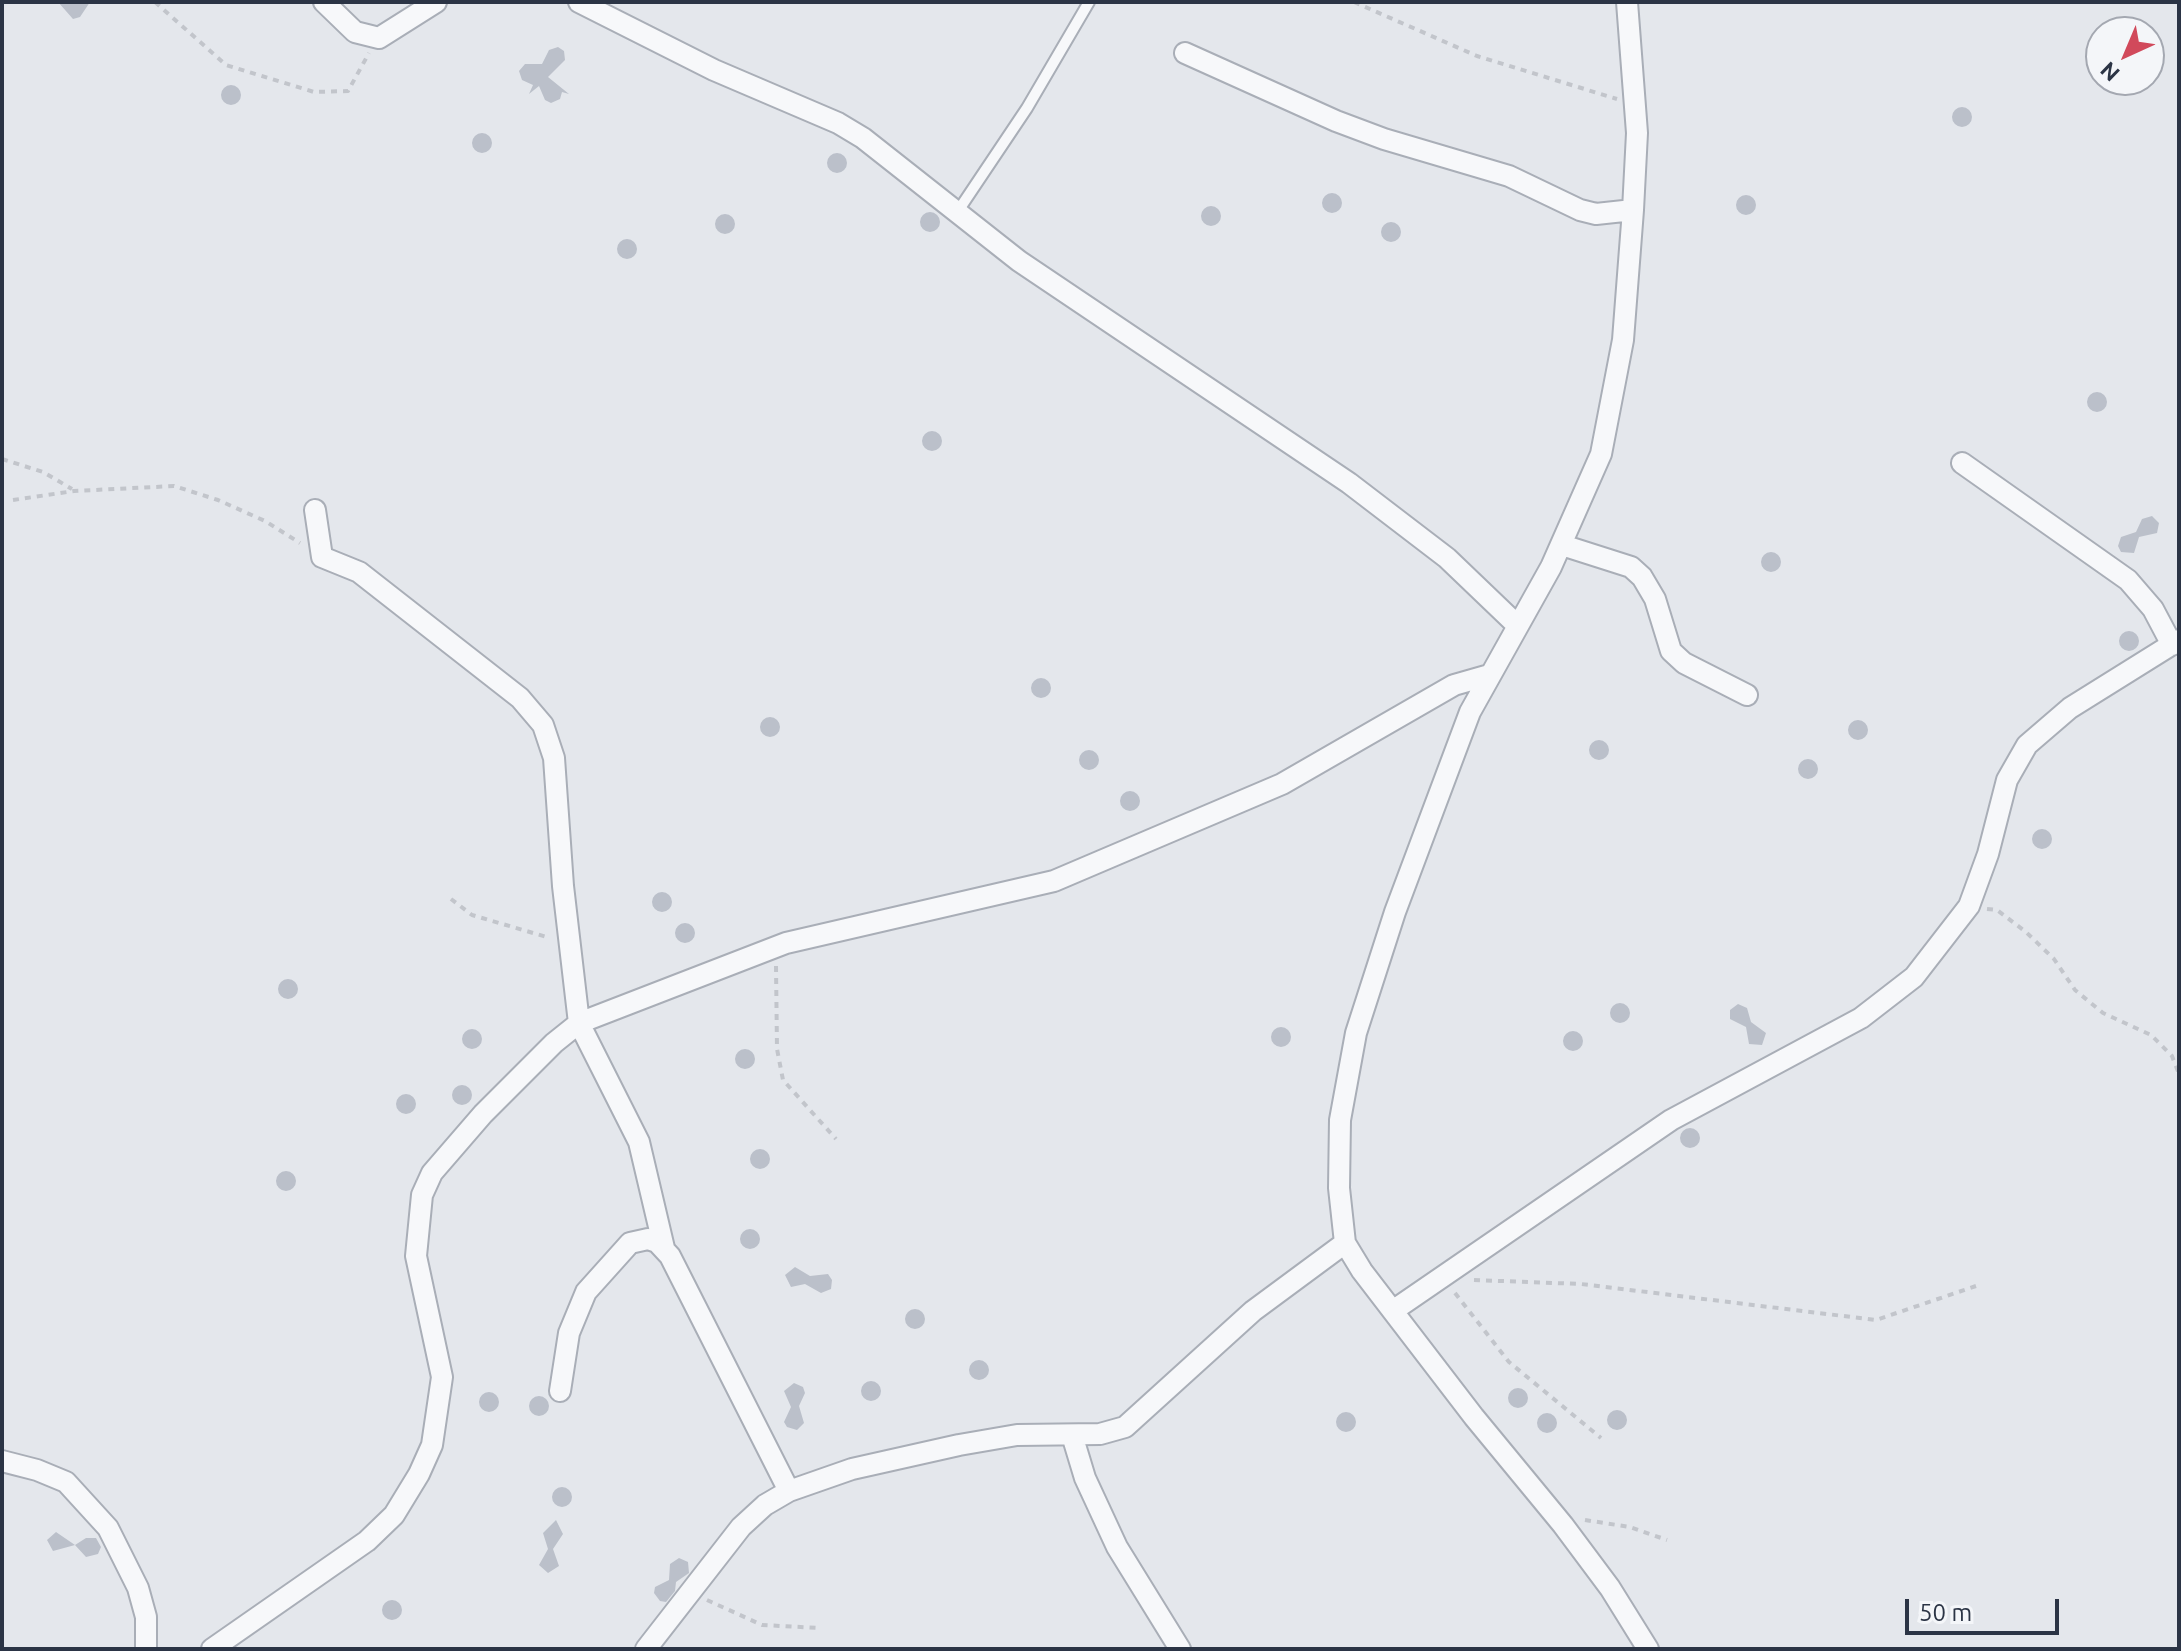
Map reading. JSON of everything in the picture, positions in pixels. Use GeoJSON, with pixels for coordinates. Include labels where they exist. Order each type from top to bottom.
{"type":"FeatureCollection","features":[{"type":"Feature","properties":{"kind":"street"},"geometry":{"type":"LineString","coordinates":[[324,2],[355,32],[379,38],[436,2]]}},
{"type":"Feature","properties":{"kind":"street"},"geometry":{"type":"LineString","coordinates":[[1627,2],[1635,104],[1633,210],[1627,298],[1614,399],[1601,454],[1562,545],[1470,712],[1431,814],[1356,1033],[1340,1120],[1338,1151],[1340,1219],[1345,1243],[1362,1271],[1474,1417],[1563,1525],[1610,1588],[1648,1649]]}},
{"type":"Feature","properties":{"kind":"street"},"geometry":{"type":"LineString","coordinates":[[590,4],[714,70],[838,123],[956,214],[1143,346],[1349,483],[1447,558],[1518,626]]}},
{"type":"Feature","properties":{"kind":"street"},"geometry":{"type":"LineString","coordinates":[[1185,53],[1348,125],[1509,176],[1580,210],[1596,214],[1633,210]]}},
{"type":"Feature","properties":{"kind":"street"},"geometry":{"type":"LineString","coordinates":[[1394,1310],[1671,1120],[1861,1018],[1887,1000],[1924,966],[1969,906],[1988,854],[2007,780],[2027,745],[2070,708],[2176,642],[2128,580],[1962,463]]}},
{"type":"Feature","properties":{"kind":"street"},"geometry":{"type":"LineString","coordinates":[[315,510],[322,557],[359,572],[520,698],[543,725],[554,758],[579,1023],[639,1142],[664,1248],[789,1491]]}},
{"type":"Feature","properties":{"kind":"street"},"geometry":{"type":"LineString","coordinates":[[1562,545],[1631,567],[1642,577],[1655,599],[1671,651],[1684,663],[1747,695]]}},
{"type":"Feature","properties":{"kind":"street"},"geometry":{"type":"LineString","coordinates":[[212,1649],[367,1541],[394,1515],[419,1474],[432,1445],[442,1377],[416,1256],[415,1235],[422,1195],[432,1173],[483,1114],[554,1043],[579,1023],[776,947],[1054,881],[1282,784],[1454,685],[1489,675]]}},
{"type":"Feature","properties":{"kind":"street"},"geometry":{"type":"LineString","coordinates":[[560,1391],[569,1333],[586,1292],[630,1243],[648,1239],[664,1248]]}},
{"type":"Feature","properties":{"kind":"street"},"geometry":{"type":"LineString","coordinates":[[646,1649],[692,1594],[741,1527],[754,1513],[789,1491],[852,1469],[959,1445],[1017,1435],[1112,1433],[1133,1422],[1253,1311],[1345,1243]]}},
{"type":"Feature","properties":{"kind":"street"},"geometry":{"type":"LineString","coordinates":[[1072,1435],[1085,1478],[1117,1547],[1180,1649]]}},
{"type":"Feature","properties":{"kind":"street"},"geometry":{"type":"LineString","coordinates":[[2,1461],[66,1482],[108,1528],[138,1588],[146,1617],[146,1649]]}},
{"type":"Feature","properties":{"kind":"lane"},"geometry":{"type":"LineString","coordinates":[[956,214],[1027,108],[1089,2]]}},
{"type":"Feature","properties":{"kind":"path"},"geometry":{"type":"LineString","coordinates":[[155,2],[226,65],[314,92],[348,91],[379,38]]}},
{"type":"Feature","properties":{"kind":"path"},"geometry":{"type":"LineString","coordinates":[[1354,2],[1477,56],[1635,104]]}},
{"type":"Feature","properties":{"kind":"path"},"geometry":{"type":"LineString","coordinates":[[2,459],[43,472],[74,491]]}},
{"type":"Feature","properties":{"kind":"path"},"geometry":{"type":"LineString","coordinates":[[13,500],[74,491],[174,486],[218,500],[265,521],[322,557]]}},
{"type":"Feature","properties":{"kind":"path"},"geometry":{"type":"LineString","coordinates":[[451,899],[472,915],[547,936],[571,954]]}},
{"type":"Feature","properties":{"kind":"path"},"geometry":{"type":"LineString","coordinates":[[1969,906],[1997,910],[2026,932],[2054,959],[2075,990],[2103,1013],[2151,1035],[2172,1056],[2179,1074]]}},
{"type":"Feature","properties":{"kind":"path"},"geometry":{"type":"LineString","coordinates":[[776,947],[777,1049],[783,1080],[836,1139]]}},
{"type":"Feature","properties":{"kind":"path"},"geometry":{"type":"LineString","coordinates":[[1443,1279],[1581,1284],[1876,1320],[1976,1286]]}},
{"type":"Feature","properties":{"kind":"path"},"geometry":{"type":"LineString","coordinates":[[1443,1279],[1509,1362],[1601,1438]]}},
{"type":"Feature","properties":{"kind":"path"},"geometry":{"type":"LineString","coordinates":[[1563,1525],[1591,1519],[1667,1540]]}},
{"type":"Feature","properties":{"kind":"path"},"geometry":{"type":"LineString","coordinates":[[692,1594],[762,1625],[819,1628]]}},
{"type":"Feature","properties":{"kind":"building"},"geometry":{"type":"Polygon","coordinates":[[[58,2],[90,2],[80,17],[73,19],[58,2]]]}},
{"type":"Feature","properties":{"kind":"building"},"geometry":{"type":"Polygon","coordinates":[[[558,47],[564,51],[565,60],[548,77],[569,94],[562,92],[560,99],[551,103],[545,100],[539,86],[529,94],[533,85],[522,80],[519,71],[525,64],[542,64],[549,50],[558,47]]]}},
{"type":"Feature","properties":{"kind":"building"},"geometry":{"type":"Polygon","coordinates":[[[231,85],[238,88],[241,95],[238,102],[231,105],[224,102],[221,95],[224,88],[231,85]]]}},
{"type":"Feature","properties":{"kind":"building"},"geometry":{"type":"Polygon","coordinates":[[[1962,107],[1969,110],[1972,117],[1969,124],[1962,127],[1955,124],[1952,117],[1955,110],[1962,107]]]}},
{"type":"Feature","properties":{"kind":"building"},"geometry":{"type":"Polygon","coordinates":[[[482,133],[489,136],[492,143],[489,150],[482,153],[475,150],[472,143],[475,136],[482,133]]]}},
{"type":"Feature","properties":{"kind":"building"},"geometry":{"type":"Polygon","coordinates":[[[837,153],[844,156],[847,163],[844,170],[837,173],[830,170],[827,163],[830,156],[837,153]]]}},
{"type":"Feature","properties":{"kind":"building"},"geometry":{"type":"Polygon","coordinates":[[[1332,193],[1339,196],[1342,203],[1339,210],[1332,213],[1325,210],[1322,203],[1325,196],[1332,193]]]}},
{"type":"Feature","properties":{"kind":"building"},"geometry":{"type":"Polygon","coordinates":[[[1746,195],[1753,198],[1756,205],[1753,212],[1746,215],[1739,212],[1736,205],[1739,198],[1746,195]]]}},
{"type":"Feature","properties":{"kind":"building"},"geometry":{"type":"Polygon","coordinates":[[[1211,206],[1218,209],[1221,216],[1218,223],[1211,226],[1204,223],[1201,216],[1204,209],[1211,206]]]}},
{"type":"Feature","properties":{"kind":"building"},"geometry":{"type":"Polygon","coordinates":[[[930,212],[937,215],[940,222],[937,229],[930,232],[923,229],[920,222],[923,215],[930,212]]]}},
{"type":"Feature","properties":{"kind":"building"},"geometry":{"type":"Polygon","coordinates":[[[721,214],[729,214],[735,224],[729,234],[721,234],[715,228],[715,220],[721,214]]]}},
{"type":"Feature","properties":{"kind":"building"},"geometry":{"type":"Polygon","coordinates":[[[1391,222],[1398,225],[1401,232],[1398,239],[1391,242],[1384,239],[1381,232],[1384,225],[1391,222]]]}},
{"type":"Feature","properties":{"kind":"building"},"geometry":{"type":"Polygon","coordinates":[[[627,239],[634,242],[637,249],[634,256],[627,259],[620,256],[617,249],[620,242],[627,239]]]}},
{"type":"Feature","properties":{"kind":"building"},"geometry":{"type":"Polygon","coordinates":[[[2097,392],[2104,395],[2107,402],[2104,409],[2097,412],[2090,409],[2087,402],[2090,395],[2097,392]]]}},
{"type":"Feature","properties":{"kind":"building"},"geometry":{"type":"Polygon","coordinates":[[[932,431],[939,434],[942,441],[939,448],[932,451],[925,448],[922,441],[925,434],[932,431]]]}},
{"type":"Feature","properties":{"kind":"building"},"geometry":{"type":"Polygon","coordinates":[[[2152,516],[2159,523],[2157,533],[2139,537],[2134,553],[2121,552],[2118,546],[2121,537],[2136,532],[2142,519],[2152,516]]]}},
{"type":"Feature","properties":{"kind":"building"},"geometry":{"type":"Polygon","coordinates":[[[1771,552],[1778,555],[1781,562],[1778,569],[1771,572],[1764,569],[1761,562],[1764,555],[1771,552]]]}},
{"type":"Feature","properties":{"kind":"building"},"geometry":{"type":"Polygon","coordinates":[[[2129,631],[2136,634],[2139,641],[2136,648],[2129,651],[2122,648],[2119,641],[2122,634],[2129,631]]]}},
{"type":"Feature","properties":{"kind":"building"},"geometry":{"type":"Polygon","coordinates":[[[1041,678],[1048,681],[1051,688],[1048,695],[1041,698],[1034,695],[1031,688],[1034,681],[1041,678]]]}},
{"type":"Feature","properties":{"kind":"building"},"geometry":{"type":"Polygon","coordinates":[[[770,717],[777,720],[780,727],[777,734],[770,737],[763,734],[760,727],[763,720],[770,717]]]}},
{"type":"Feature","properties":{"kind":"building"},"geometry":{"type":"Polygon","coordinates":[[[1858,720],[1865,723],[1868,730],[1865,737],[1858,740],[1851,737],[1848,730],[1851,723],[1858,720]]]}},
{"type":"Feature","properties":{"kind":"building"},"geometry":{"type":"Polygon","coordinates":[[[1599,740],[1606,743],[1609,750],[1606,757],[1599,760],[1592,757],[1589,750],[1592,743],[1599,740]]]}},
{"type":"Feature","properties":{"kind":"building"},"geometry":{"type":"Polygon","coordinates":[[[1089,750],[1096,753],[1099,760],[1096,767],[1089,770],[1082,767],[1079,760],[1082,753],[1089,750]]]}},
{"type":"Feature","properties":{"kind":"building"},"geometry":{"type":"Polygon","coordinates":[[[1808,759],[1815,762],[1818,769],[1815,776],[1808,779],[1801,776],[1798,769],[1801,762],[1808,759]]]}},
{"type":"Feature","properties":{"kind":"building"},"geometry":{"type":"Polygon","coordinates":[[[1130,791],[1137,794],[1140,801],[1137,808],[1130,811],[1123,808],[1120,801],[1123,794],[1130,791]]]}},
{"type":"Feature","properties":{"kind":"building"},"geometry":{"type":"Polygon","coordinates":[[[2042,829],[2049,832],[2052,839],[2049,846],[2042,849],[2035,846],[2032,839],[2035,832],[2042,829]]]}},
{"type":"Feature","properties":{"kind":"building"},"geometry":{"type":"Polygon","coordinates":[[[658,892],[666,892],[672,902],[666,912],[658,912],[652,906],[652,898],[658,892]]]}},
{"type":"Feature","properties":{"kind":"building"},"geometry":{"type":"Polygon","coordinates":[[[681,923],[689,923],[695,933],[689,943],[681,943],[675,937],[675,929],[681,923]]]}},
{"type":"Feature","properties":{"kind":"building"},"geometry":{"type":"Polygon","coordinates":[[[288,979],[295,982],[298,989],[295,996],[288,999],[281,996],[278,989],[281,982],[288,979]]]}},
{"type":"Feature","properties":{"kind":"building"},"geometry":{"type":"Polygon","coordinates":[[[1620,1003],[1627,1006],[1630,1013],[1627,1020],[1620,1023],[1613,1020],[1610,1013],[1613,1006],[1620,1003]]]}},
{"type":"Feature","properties":{"kind":"building"},"geometry":{"type":"Polygon","coordinates":[[[1738,1004],[1747,1008],[1751,1022],[1766,1033],[1762,1045],[1749,1044],[1746,1027],[1730,1019],[1730,1010],[1738,1004]]]}},
{"type":"Feature","properties":{"kind":"building"},"geometry":{"type":"Polygon","coordinates":[[[1281,1027],[1288,1030],[1291,1037],[1288,1044],[1281,1047],[1274,1044],[1271,1037],[1274,1030],[1281,1027]]]}},
{"type":"Feature","properties":{"kind":"building"},"geometry":{"type":"Polygon","coordinates":[[[468,1029],[476,1029],[482,1039],[476,1049],[468,1049],[462,1043],[462,1035],[468,1029]]]}},
{"type":"Feature","properties":{"kind":"building"},"geometry":{"type":"Polygon","coordinates":[[[1573,1031],[1580,1034],[1583,1041],[1580,1048],[1573,1051],[1566,1048],[1563,1041],[1566,1034],[1573,1031]]]}},
{"type":"Feature","properties":{"kind":"building"},"geometry":{"type":"Polygon","coordinates":[[[745,1049],[752,1052],[755,1059],[752,1066],[745,1069],[738,1066],[735,1059],[738,1052],[745,1049]]]}},
{"type":"Feature","properties":{"kind":"building"},"geometry":{"type":"Polygon","coordinates":[[[462,1085],[469,1088],[472,1095],[469,1102],[462,1105],[455,1102],[452,1095],[455,1088],[462,1085]]]}},
{"type":"Feature","properties":{"kind":"building"},"geometry":{"type":"Polygon","coordinates":[[[406,1094],[413,1097],[416,1104],[413,1111],[406,1114],[399,1111],[396,1104],[399,1097],[406,1094]]]}},
{"type":"Feature","properties":{"kind":"building"},"geometry":{"type":"Polygon","coordinates":[[[1690,1128],[1697,1131],[1700,1138],[1697,1145],[1690,1148],[1683,1145],[1680,1138],[1683,1131],[1690,1128]]]}},
{"type":"Feature","properties":{"kind":"building"},"geometry":{"type":"Polygon","coordinates":[[[760,1149],[767,1152],[770,1159],[767,1166],[760,1169],[753,1166],[750,1159],[753,1152],[760,1149]]]}},
{"type":"Feature","properties":{"kind":"building"},"geometry":{"type":"Polygon","coordinates":[[[286,1171],[293,1174],[296,1181],[293,1188],[286,1191],[279,1188],[276,1181],[279,1174],[286,1171]]]}},
{"type":"Feature","properties":{"kind":"building"},"geometry":{"type":"Polygon","coordinates":[[[750,1229],[757,1232],[760,1239],[757,1246],[750,1249],[743,1246],[740,1239],[743,1232],[750,1229]]]}},
{"type":"Feature","properties":{"kind":"building"},"geometry":{"type":"Polygon","coordinates":[[[795,1267],[810,1276],[828,1274],[832,1280],[831,1289],[821,1293],[805,1284],[791,1287],[785,1275],[795,1267]]]}},
{"type":"Feature","properties":{"kind":"building"},"geometry":{"type":"Polygon","coordinates":[[[915,1309],[922,1312],[925,1319],[922,1326],[915,1329],[908,1326],[905,1319],[908,1312],[915,1309]]]}},
{"type":"Feature","properties":{"kind":"building"},"geometry":{"type":"Polygon","coordinates":[[[979,1360],[986,1363],[989,1370],[986,1377],[979,1380],[972,1377],[969,1370],[972,1363],[979,1360]]]}},
{"type":"Feature","properties":{"kind":"building"},"geometry":{"type":"Polygon","coordinates":[[[871,1381],[878,1384],[881,1391],[878,1398],[871,1401],[864,1398],[861,1391],[864,1384],[871,1381]]]}},
{"type":"Feature","properties":{"kind":"building"},"geometry":{"type":"Polygon","coordinates":[[[794,1383],[803,1387],[805,1393],[799,1406],[804,1423],[797,1430],[787,1427],[784,1422],[791,1407],[784,1391],[794,1383]]]}},
{"type":"Feature","properties":{"kind":"building"},"geometry":{"type":"Polygon","coordinates":[[[1514,1388],[1522,1388],[1528,1398],[1522,1408],[1514,1408],[1508,1402],[1508,1394],[1514,1388]]]}},
{"type":"Feature","properties":{"kind":"building"},"geometry":{"type":"Polygon","coordinates":[[[489,1392],[496,1395],[499,1402],[496,1409],[489,1412],[482,1409],[479,1402],[482,1395],[489,1392]]]}},
{"type":"Feature","properties":{"kind":"building"},"geometry":{"type":"Polygon","coordinates":[[[539,1396],[546,1399],[549,1406],[546,1413],[539,1416],[532,1413],[529,1406],[532,1399],[539,1396]]]}},
{"type":"Feature","properties":{"kind":"building"},"geometry":{"type":"Polygon","coordinates":[[[1617,1410],[1624,1413],[1627,1420],[1624,1427],[1617,1430],[1610,1427],[1607,1420],[1610,1413],[1617,1410]]]}},
{"type":"Feature","properties":{"kind":"building"},"geometry":{"type":"Polygon","coordinates":[[[1346,1412],[1353,1415],[1356,1422],[1353,1429],[1346,1432],[1339,1429],[1336,1422],[1339,1415],[1346,1412]]]}},
{"type":"Feature","properties":{"kind":"building"},"geometry":{"type":"Polygon","coordinates":[[[1543,1413],[1551,1413],[1557,1423],[1551,1433],[1543,1433],[1537,1427],[1537,1419],[1543,1413]]]}},
{"type":"Feature","properties":{"kind":"building"},"geometry":{"type":"Polygon","coordinates":[[[558,1487],[566,1487],[572,1497],[566,1507],[558,1507],[552,1501],[552,1493],[558,1487]]]}},
{"type":"Feature","properties":{"kind":"building"},"geometry":{"type":"Polygon","coordinates":[[[556,1520],[563,1534],[553,1549],[559,1566],[548,1573],[539,1565],[548,1549],[543,1533],[556,1520]]]}},
{"type":"Feature","properties":{"kind":"building"},"geometry":{"type":"Polygon","coordinates":[[[56,1532],[75,1545],[53,1551],[47,1540],[56,1532]]]}},
{"type":"Feature","properties":{"kind":"building"},"geometry":{"type":"Polygon","coordinates":[[[86,1538],[96,1538],[101,1547],[98,1554],[86,1557],[75,1545],[86,1538]]]}},
{"type":"Feature","properties":{"kind":"building"},"geometry":{"type":"Polygon","coordinates":[[[679,1558],[688,1562],[689,1573],[676,1582],[675,1591],[666,1602],[660,1601],[654,1593],[655,1587],[669,1580],[670,1564],[679,1558]]]}},
{"type":"Feature","properties":{"kind":"building"},"geometry":{"type":"Polygon","coordinates":[[[392,1600],[399,1603],[402,1610],[399,1617],[392,1620],[385,1617],[382,1610],[385,1603],[392,1600]]]}}]}
